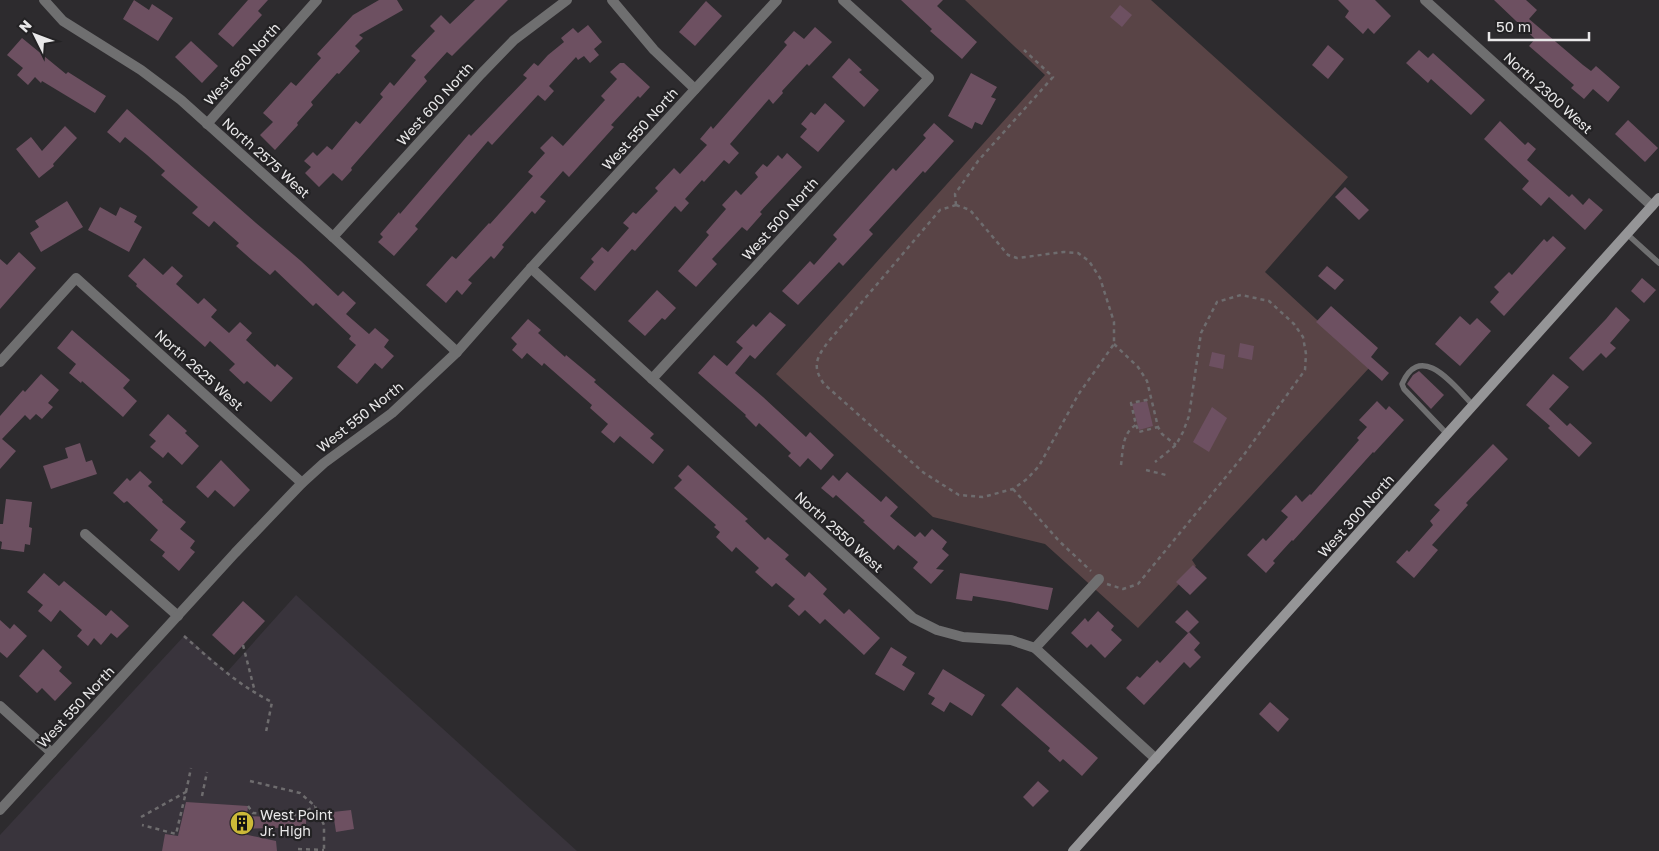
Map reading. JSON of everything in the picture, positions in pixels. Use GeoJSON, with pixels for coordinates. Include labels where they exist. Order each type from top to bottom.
{"type":"FeatureCollection","features":[{"type":"Feature","properties":{"kind":"main road","name":"West 300 North"},"geometry":{"type":"LineString","coordinates":[[1073,851],[1659,198]]}},
{"type":"Feature","properties":{"kind":"street","name":"North 2575 West"},"geometry":{"type":"LineString","coordinates":[[44,0],[63,21],[141,70],[181,100],[457,352]]}},
{"type":"Feature","properties":{"kind":"street","name":"West 650 North"},"geometry":{"type":"LineString","coordinates":[[207,124],[317,0]]}},
{"type":"Feature","properties":{"kind":"street","name":"West 600 North"},"geometry":{"type":"LineString","coordinates":[[334,238],[481,74],[514,40],[567,0]]}},
{"type":"Feature","properties":{"kind":"street"},"geometry":{"type":"LineString","coordinates":[[612,0],[654,50],[695,90]]}},
{"type":"Feature","properties":{"kind":"street","name":"West 550 North"},"geometry":{"type":"LineString","coordinates":[[0,810],[235,553],[302,483],[324,463],[392,413],[457,352],[531,268],[777,0]]}},
{"type":"Feature","properties":{"kind":"street","name":"West 500 North"},"geometry":{"type":"LineString","coordinates":[[652,379],[929,78],[843,0]]}},
{"type":"Feature","properties":{"kind":"street","name":"North 2300 West"},"geometry":{"type":"LineString","coordinates":[[1425,0],[1652,206]]}},
{"type":"Feature","properties":{"kind":"street","name":"North 2550 West"},"geometry":{"type":"LineString","coordinates":[[531,268],[913,618],[937,630],[963,638],[1011,640],[1035,648],[1156,759]]}},
{"type":"Feature","properties":{"kind":"street","name":"North 2625 West"},"geometry":{"type":"LineString","coordinates":[[0,362],[76,278],[302,483]]}},
{"type":"Feature","properties":{"kind":"street"},"geometry":{"type":"LineString","coordinates":[[84,534],[178,616]]}},
{"type":"Feature","properties":{"kind":"street"},"geometry":{"type":"LineString","coordinates":[[1035,648],[1098,578]]}},
{"type":"Feature","properties":{"kind":"street"},"geometry":{"type":"LineString","coordinates":[[0,706],[52,753]]}},
{"type":"Feature","properties":{"kind":"lane"},"geometry":{"type":"LineString","coordinates":[[1627,234],[1659,263]]}},
{"type":"Feature","properties":{"kind":"lane"},"geometry":{"type":"LineString","coordinates":[[1447,434],[1404,389],[1402,384],[1404,379],[1417,366],[1422,364],[1431,367],[1448,379],[1474,406]]}},
{"type":"Feature","properties":{"kind":"path"},"geometry":{"type":"LineString","coordinates":[[956,205],[955,194],[978,161],[1053,77],[1024,50]]}},
{"type":"Feature","properties":{"kind":"path"},"geometry":{"type":"LineString","coordinates":[[956,205],[970,210],[1008,255],[1017,258],[1064,252],[1078,253],[1089,261],[1100,278],[1114,322],[1114,344],[1078,395],[1039,466],[1027,479],[1013,489],[983,497],[958,495],[924,473],[824,384],[818,375],[816,365],[819,354],[828,342],[940,210],[956,205]]}},
{"type":"Feature","properties":{"kind":"path"},"geometry":{"type":"LineString","coordinates":[[1013,489],[1059,541],[1098,578],[1108,585],[1123,589],[1138,584],[1243,456],[1305,370],[1306,354],[1303,336],[1294,324],[1268,301],[1241,295],[1218,302],[1201,332],[1189,416],[1183,432],[1176,445],[1155,462]]}},
{"type":"Feature","properties":{"kind":"path"},"geometry":{"type":"LineString","coordinates":[[1114,344],[1138,367],[1147,381],[1158,427],[1162,434],[1176,445]]}},
{"type":"Feature","properties":{"kind":"path"},"geometry":{"type":"LineString","coordinates":[[1151,399],[1131,403],[1136,425],[1138,432],[1158,427]]}},
{"type":"Feature","properties":{"kind":"path"},"geometry":{"type":"LineString","coordinates":[[1121,465],[1126,434],[1136,425]]}},
{"type":"Feature","properties":{"kind":"path"},"geometry":{"type":"LineString","coordinates":[[1146,470],[1166,475]]}},
{"type":"Feature","properties":{"kind":"path"},"geometry":{"type":"LineString","coordinates":[[184,636],[229,676],[255,694],[272,702],[266,732]]}},
{"type":"Feature","properties":{"kind":"path"},"geometry":{"type":"LineString","coordinates":[[243,644],[255,694]]}},
{"type":"Feature","properties":{"kind":"path"},"geometry":{"type":"LineString","coordinates":[[142,824],[176,834],[191,768]]}},
{"type":"Feature","properties":{"kind":"path"},"geometry":{"type":"LineString","coordinates":[[202,796],[207,772]]}},
{"type":"Feature","properties":{"kind":"path"},"geometry":{"type":"LineString","coordinates":[[250,781],[300,793],[315,806],[324,824],[324,850],[298,849]]}},
{"type":"Feature","properties":{"kind":"path"},"geometry":{"type":"LineString","coordinates":[[140,817],[186,792]]}},
{"type":"Feature","properties":{"kind":"path"},"geometry":{"type":"LineString","coordinates":[[248,806],[253,813],[299,815],[315,806]]}},
{"type":"Feature","properties":{"kind":"shaded area"},"geometry":{"type":"Polygon","coordinates":[[[965,0],[1151,0],[1348,177],[1265,272],[1369,368],[1192,560],[1196,566],[1138,628],[1045,544],[933,517],[776,374],[1045,75],[965,0]]]}},
{"type":"Feature","properties":{"kind":"shaded area"},"geometry":{"type":"Polygon","coordinates":[[[296,595],[577,851],[0,851],[0,835],[185,635],[227,672],[296,595]]]}},
{"type":"Feature","properties":{"kind":"building"},"geometry":{"type":"Polygon","coordinates":[[[134,0],[149,10],[152,4],[173,18],[158,41],[123,19],[134,0]]]}},
{"type":"Feature","properties":{"kind":"building"},"geometry":{"type":"Polygon","coordinates":[[[248,0],[268,0],[258,11],[262,15],[233,47],[218,34],[248,0]]]}},
{"type":"Feature","properties":{"kind":"building"},"geometry":{"type":"Polygon","coordinates":[[[379,0],[397,0],[403,10],[359,35],[363,38],[355,46],[360,51],[311,102],[313,105],[297,123],[298,125],[275,150],[260,135],[273,122],[263,113],[291,82],[296,86],[321,58],[317,54],[353,15],[379,0]]]}},
{"type":"Feature","properties":{"kind":"building"},"geometry":{"type":"Polygon","coordinates":[[[475,0],[508,0],[452,56],[447,52],[424,77],[427,81],[351,168],[352,170],[342,181],[333,173],[319,187],[305,173],[311,167],[304,161],[313,152],[317,156],[327,146],[332,150],[356,121],[360,124],[383,97],[380,94],[390,82],[394,86],[416,60],[411,56],[435,31],[430,26],[441,15],[450,24],[475,0]]]}},
{"type":"Feature","properties":{"kind":"building"},"geometry":{"type":"Polygon","coordinates":[[[901,0],[943,0],[937,6],[977,42],[962,59],[930,31],[932,29],[901,0]]]}},
{"type":"Feature","properties":{"kind":"building"},"geometry":{"type":"Polygon","coordinates":[[[1338,0],[1375,0],[1391,16],[1374,34],[1368,28],[1363,34],[1345,17],[1349,11],[1338,0]]]}},
{"type":"Feature","properties":{"kind":"building"},"geometry":{"type":"Polygon","coordinates":[[[1494,0],[1526,0],[1537,10],[1529,19],[1591,71],[1596,66],[1620,87],[1608,102],[1593,89],[1584,99],[1571,88],[1574,85],[1529,46],[1535,39],[1494,0]]]}},
{"type":"Feature","properties":{"kind":"building"},"geometry":{"type":"Polygon","coordinates":[[[706,1],[722,16],[695,46],[679,32],[706,1]]]}},
{"type":"Feature","properties":{"kind":"building"},"geometry":{"type":"Polygon","coordinates":[[[1120,5],[1132,15],[1122,27],[1110,17],[1120,5]]]}},
{"type":"Feature","properties":{"kind":"building"},"geometry":{"type":"Polygon","coordinates":[[[588,25],[602,42],[594,49],[599,55],[590,63],[584,56],[578,60],[576,57],[549,86],[554,91],[545,101],[538,95],[492,145],[488,141],[415,226],[418,229],[394,256],[378,242],[383,237],[380,234],[399,212],[400,214],[469,134],[471,136],[527,78],[523,75],[534,63],[538,66],[564,42],[561,38],[573,28],[578,33],[588,25]]]}},
{"type":"Feature","properties":{"kind":"building"},"geometry":{"type":"Polygon","coordinates":[[[815,27],[832,42],[809,66],[807,64],[782,91],[783,93],[773,104],[769,99],[730,144],[739,153],[729,164],[724,160],[704,182],[702,180],[685,199],[689,203],[681,212],[675,206],[635,251],[632,249],[595,291],[580,278],[594,262],[591,259],[602,247],[608,252],[629,228],[623,223],[633,212],[636,214],[658,191],[655,188],[674,168],[680,174],[707,145],[700,139],[711,126],[713,129],[787,45],[784,42],[794,31],[804,39],[815,27]]]}},
{"type":"Feature","properties":{"kind":"building"},"geometry":{"type":"Polygon","coordinates":[[[22,38],[66,74],[68,72],[106,96],[95,113],[42,81],[41,83],[35,77],[28,85],[17,75],[23,68],[7,55],[22,38]]]}},
{"type":"Feature","properties":{"kind":"building"},"geometry":{"type":"Polygon","coordinates":[[[191,41],[218,66],[202,83],[175,57],[191,41]]]}},
{"type":"Feature","properties":{"kind":"building"},"geometry":{"type":"Polygon","coordinates":[[[1328,45],[1344,59],[1328,79],[1312,65],[1328,45]]]}},
{"type":"Feature","properties":{"kind":"building"},"geometry":{"type":"Polygon","coordinates":[[[1419,50],[1428,58],[1433,53],[1485,100],[1471,115],[1431,79],[1428,83],[1406,63],[1419,50]]]}},
{"type":"Feature","properties":{"kind":"building"},"geometry":{"type":"Polygon","coordinates":[[[849,58],[862,70],[859,72],[879,90],[864,107],[832,77],[849,58]]]}},
{"type":"Feature","properties":{"kind":"building"},"geometry":{"type":"Polygon","coordinates":[[[620,63],[624,63],[650,87],[640,98],[638,96],[611,125],[614,127],[569,177],[563,171],[540,197],[546,201],[535,214],[532,211],[502,245],[504,247],[494,259],[491,256],[468,280],[472,283],[462,295],[457,290],[446,303],[426,285],[452,256],[456,259],[533,176],[528,172],[545,153],[540,148],[552,136],[563,146],[605,100],[601,96],[617,79],[610,72],[620,63]]]}},
{"type":"Feature","properties":{"kind":"building"},"geometry":{"type":"Polygon","coordinates":[[[971,73],[997,87],[991,97],[996,99],[982,125],[975,122],[972,129],[948,116],[971,73]]]}},
{"type":"Feature","properties":{"kind":"building"},"geometry":{"type":"Polygon","coordinates":[[[825,103],[845,121],[818,152],[800,137],[807,129],[801,124],[811,112],[815,115],[825,103]]]}},
{"type":"Feature","properties":{"kind":"building"},"geometry":{"type":"Polygon","coordinates":[[[127,109],[301,261],[338,296],[343,291],[356,303],[346,314],[369,334],[375,328],[389,340],[384,347],[394,356],[382,369],[375,363],[357,384],[337,367],[356,345],[349,339],[351,336],[316,303],[313,306],[275,270],[270,275],[253,261],[236,246],[239,243],[214,221],[209,227],[192,213],[198,207],[161,175],[165,171],[147,155],[125,137],[120,143],[107,132],[127,109]]]}},
{"type":"Feature","properties":{"kind":"building"},"geometry":{"type":"Polygon","coordinates":[[[1628,120],[1658,148],[1645,162],[1615,134],[1628,120]]]}},
{"type":"Feature","properties":{"kind":"building"},"geometry":{"type":"Polygon","coordinates":[[[1500,121],[1525,145],[1528,142],[1536,149],[1527,160],[1569,197],[1572,194],[1583,205],[1589,198],[1603,210],[1585,230],[1549,197],[1541,206],[1522,189],[1529,181],[1484,139],[1500,121]]]}},
{"type":"Feature","properties":{"kind":"building"},"geometry":{"type":"Polygon","coordinates":[[[934,123],[954,141],[925,173],[923,171],[869,230],[873,234],[843,266],[839,262],[798,305],[782,291],[810,261],[814,265],[837,239],[833,235],[893,168],[896,171],[926,138],[923,135],[934,123]]]}},
{"type":"Feature","properties":{"kind":"building"},"geometry":{"type":"Polygon","coordinates":[[[65,126],[77,138],[53,164],[54,166],[39,178],[16,149],[31,137],[42,151],[65,126]]]}},
{"type":"Feature","properties":{"kind":"building"},"geometry":{"type":"Polygon","coordinates":[[[787,153],[802,167],[760,212],[762,214],[747,231],[742,227],[712,259],[717,264],[696,287],[678,271],[709,235],[706,232],[726,209],[722,205],[736,190],[741,195],[758,177],[755,173],[763,164],[767,167],[778,155],[782,159],[787,153]]]}},
{"type":"Feature","properties":{"kind":"building"},"geometry":{"type":"Polygon","coordinates":[[[1345,187],[1369,210],[1359,220],[1335,197],[1345,187]]]}},
{"type":"Feature","properties":{"kind":"building"},"geometry":{"type":"Polygon","coordinates":[[[67,201],[83,227],[41,252],[30,233],[39,227],[35,221],[67,201]]]}},
{"type":"Feature","properties":{"kind":"building"},"geometry":{"type":"Polygon","coordinates":[[[100,207],[116,216],[120,207],[137,216],[134,222],[142,227],[129,252],[88,230],[100,207]]]}},
{"type":"Feature","properties":{"kind":"building"},"geometry":{"type":"Polygon","coordinates":[[[1553,236],[1566,248],[1504,316],[1490,302],[1499,292],[1494,287],[1509,272],[1512,275],[1544,239],[1547,242],[1553,236]]]}},
{"type":"Feature","properties":{"kind":"building"},"geometry":{"type":"Polygon","coordinates":[[[19,252],[36,268],[0,309],[0,259],[7,265],[19,252]]]}},
{"type":"Feature","properties":{"kind":"building"},"geometry":{"type":"Polygon","coordinates":[[[144,258],[163,275],[172,266],[183,276],[176,284],[198,304],[204,298],[217,310],[211,317],[229,333],[240,322],[252,333],[246,340],[275,367],[277,364],[293,378],[271,402],[247,381],[244,384],[229,370],[235,364],[210,341],[205,347],[136,286],[137,284],[128,276],[144,258]]]}},
{"type":"Feature","properties":{"kind":"building"},"geometry":{"type":"Polygon","coordinates":[[[1327,266],[1344,280],[1335,290],[1318,276],[1327,266]]]}},
{"type":"Feature","properties":{"kind":"building"},"geometry":{"type":"Polygon","coordinates":[[[1642,278],[1656,290],[1644,303],[1631,291],[1642,278]]]}},
{"type":"Feature","properties":{"kind":"building"},"geometry":{"type":"Polygon","coordinates":[[[657,290],[676,308],[665,320],[662,318],[645,336],[628,321],[657,290]]]}},
{"type":"Feature","properties":{"kind":"building"},"geometry":{"type":"Polygon","coordinates":[[[1331,306],[1378,348],[1371,357],[1389,373],[1382,381],[1316,322],[1331,306]]]}},
{"type":"Feature","properties":{"kind":"building"},"geometry":{"type":"Polygon","coordinates":[[[1616,307],[1630,320],[1610,343],[1616,348],[1606,358],[1601,353],[1583,371],[1569,358],[1616,307]]]}},
{"type":"Feature","properties":{"kind":"building"},"geometry":{"type":"Polygon","coordinates":[[[770,312],[786,325],[755,359],[750,355],[735,373],[806,437],[810,432],[834,455],[821,470],[808,458],[800,467],[788,456],[791,453],[759,423],[756,427],[746,415],[698,373],[714,355],[727,366],[743,348],[736,342],[753,324],[756,327],[770,312]]]}},
{"type":"Feature","properties":{"kind":"building"},"geometry":{"type":"Polygon","coordinates":[[[1460,316],[1470,325],[1477,318],[1491,331],[1460,366],[1435,344],[1460,316]]]}},
{"type":"Feature","properties":{"kind":"building"},"geometry":{"type":"Polygon","coordinates":[[[528,319],[541,330],[538,333],[565,357],[566,355],[596,380],[594,382],[654,434],[650,438],[664,450],[653,464],[620,436],[614,443],[601,432],[608,424],[590,408],[592,405],[544,363],[542,366],[527,353],[522,359],[512,350],[517,344],[511,338],[528,319]]]}},
{"type":"Feature","properties":{"kind":"building"},"geometry":{"type":"Polygon","coordinates":[[[72,330],[130,380],[123,388],[137,401],[123,417],[82,381],[81,383],[69,373],[76,364],[57,348],[72,330]]]}},
{"type":"Feature","properties":{"kind":"building"},"geometry":{"type":"Polygon","coordinates":[[[1240,343],[1254,346],[1252,360],[1238,357],[1240,343]]]}},
{"type":"Feature","properties":{"kind":"building"},"geometry":{"type":"Polygon","coordinates":[[[1212,352],[1225,355],[1223,369],[1209,366],[1212,352]]]}},
{"type":"Feature","properties":{"kind":"building"},"geometry":{"type":"Polygon","coordinates":[[[1419,371],[1444,395],[1431,409],[1407,384],[1413,375],[1419,371]]]}},
{"type":"Feature","properties":{"kind":"building"},"geometry":{"type":"Polygon","coordinates":[[[41,374],[59,390],[48,403],[53,407],[42,419],[36,414],[30,420],[25,415],[2,439],[16,451],[0,469],[0,416],[23,390],[25,392],[41,374]]]}},
{"type":"Feature","properties":{"kind":"building"},"geometry":{"type":"Polygon","coordinates":[[[1553,374],[1569,387],[1549,409],[1567,426],[1570,423],[1592,443],[1579,457],[1548,428],[1550,426],[1526,405],[1553,374]]]}},
{"type":"Feature","properties":{"kind":"building"},"geometry":{"type":"Polygon","coordinates":[[[1147,401],[1153,426],[1139,430],[1132,404],[1147,401]]]}},
{"type":"Feature","properties":{"kind":"building"},"geometry":{"type":"Polygon","coordinates":[[[1377,401],[1386,410],[1389,406],[1404,420],[1273,561],[1275,563],[1266,573],[1247,555],[1263,538],[1266,541],[1288,517],[1281,511],[1296,495],[1302,502],[1311,495],[1359,440],[1357,438],[1367,427],[1359,420],[1377,401]]]}},
{"type":"Feature","properties":{"kind":"building"},"geometry":{"type":"Polygon","coordinates":[[[1212,407],[1227,418],[1209,452],[1193,442],[1212,407]]]}},
{"type":"Feature","properties":{"kind":"building"},"geometry":{"type":"Polygon","coordinates":[[[168,414],[187,431],[185,433],[199,446],[182,465],[168,452],[163,458],[150,447],[156,441],[149,435],[168,414]]]}},
{"type":"Feature","properties":{"kind":"building"},"geometry":{"type":"Polygon","coordinates":[[[80,443],[86,462],[92,460],[97,474],[51,489],[43,466],[68,458],[65,448],[80,443]]]}},
{"type":"Feature","properties":{"kind":"building"},"geometry":{"type":"Polygon","coordinates":[[[1493,444],[1508,459],[1466,503],[1468,505],[1432,545],[1438,550],[1414,578],[1396,562],[1407,550],[1409,552],[1433,525],[1430,521],[1440,510],[1434,505],[1493,444]]]}},
{"type":"Feature","properties":{"kind":"building"},"geometry":{"type":"Polygon","coordinates":[[[221,460],[250,490],[234,507],[215,490],[208,498],[196,487],[221,460]]]}},
{"type":"Feature","properties":{"kind":"building"},"geometry":{"type":"Polygon","coordinates":[[[688,465],[748,519],[745,521],[765,540],[768,537],[789,555],[785,559],[805,577],[809,572],[827,589],[823,594],[844,614],[849,609],[880,638],[864,655],[825,619],[820,624],[805,610],[799,616],[788,606],[795,599],[776,583],[772,587],[755,572],[759,568],[736,547],[732,552],[716,537],[720,532],[714,527],[716,525],[674,488],[682,480],[678,476],[688,465]]]}},
{"type":"Feature","properties":{"kind":"building"},"geometry":{"type":"Polygon","coordinates":[[[140,471],[152,482],[148,486],[163,500],[162,502],[186,522],[180,529],[195,541],[190,548],[195,552],[179,571],[162,556],[165,552],[150,540],[158,530],[127,501],[124,503],[113,493],[127,478],[130,481],[140,471]]]}},
{"type":"Feature","properties":{"kind":"building"},"geometry":{"type":"Polygon","coordinates":[[[847,472],[881,502],[886,496],[898,507],[890,516],[915,537],[920,532],[925,537],[932,529],[947,542],[942,549],[949,555],[936,569],[944,570],[931,584],[913,568],[918,562],[898,545],[894,550],[836,495],[833,498],[821,488],[833,475],[839,481],[847,472]]]}},
{"type":"Feature","properties":{"kind":"building"},"geometry":{"type":"Polygon","coordinates":[[[6,499],[32,502],[29,527],[32,528],[30,545],[25,544],[24,552],[1,549],[0,524],[3,524],[6,499]]]}},
{"type":"Feature","properties":{"kind":"building"},"geometry":{"type":"Polygon","coordinates":[[[1193,565],[1207,578],[1190,595],[1176,582],[1193,565]]]}},
{"type":"Feature","properties":{"kind":"building"},"geometry":{"type":"Polygon","coordinates":[[[44,573],[59,586],[64,581],[106,616],[111,610],[129,626],[117,638],[111,633],[101,645],[94,638],[88,646],[77,636],[82,630],[60,610],[51,622],[38,611],[43,605],[27,592],[44,573]]]}},
{"type":"Feature","properties":{"kind":"building"},"geometry":{"type":"Polygon","coordinates":[[[960,573],[1053,588],[1048,610],[973,596],[972,601],[956,599],[960,573]]]}},
{"type":"Feature","properties":{"kind":"building"},"geometry":{"type":"Polygon","coordinates":[[[243,601],[265,621],[234,655],[212,635],[243,601]]]}},
{"type":"Feature","properties":{"kind":"building"},"geometry":{"type":"Polygon","coordinates":[[[1187,610],[1199,622],[1188,633],[1175,622],[1187,610]]]}},
{"type":"Feature","properties":{"kind":"building"},"geometry":{"type":"Polygon","coordinates":[[[1098,611],[1114,626],[1111,630],[1122,640],[1105,658],[1091,644],[1087,648],[1071,633],[1085,618],[1088,622],[1098,611]]]}},
{"type":"Feature","properties":{"kind":"building"},"geometry":{"type":"Polygon","coordinates":[[[0,620],[10,629],[14,624],[27,636],[7,658],[0,652],[0,620]]]}},
{"type":"Feature","properties":{"kind":"building"},"geometry":{"type":"Polygon","coordinates":[[[1189,632],[1200,643],[1194,650],[1201,657],[1190,668],[1184,662],[1144,705],[1126,688],[1137,676],[1140,678],[1157,660],[1160,663],[1189,632]]]}},
{"type":"Feature","properties":{"kind":"building"},"geometry":{"type":"Polygon","coordinates":[[[891,647],[907,657],[902,665],[915,673],[904,691],[875,674],[891,647]]]}},
{"type":"Feature","properties":{"kind":"building"},"geometry":{"type":"Polygon","coordinates":[[[43,649],[62,667],[59,671],[72,683],[55,701],[42,688],[37,693],[19,676],[43,649]]]}},
{"type":"Feature","properties":{"kind":"building"},"geometry":{"type":"Polygon","coordinates":[[[943,669],[985,695],[972,716],[950,702],[944,712],[931,704],[935,698],[928,694],[943,669]]]}},
{"type":"Feature","properties":{"kind":"building"},"geometry":{"type":"Polygon","coordinates":[[[1017,687],[1098,758],[1082,776],[1063,759],[1060,762],[1048,751],[1050,748],[1001,705],[1017,687]]]}},
{"type":"Feature","properties":{"kind":"building"},"geometry":{"type":"Polygon","coordinates":[[[1270,702],[1289,719],[1278,732],[1259,714],[1270,702]]]}},
{"type":"Feature","properties":{"kind":"building"},"geometry":{"type":"Polygon","coordinates":[[[1038,781],[1049,791],[1033,807],[1023,797],[1038,781]]]}},
{"type":"Feature","properties":{"kind":"building","name":"West Point Jr. High"},"geometry":{"type":"Polygon","coordinates":[[[186,802],[248,806],[247,816],[306,819],[306,827],[235,829],[234,832],[276,841],[277,851],[162,851],[165,834],[178,836],[186,802]]]}},
{"type":"Feature","properties":{"kind":"building"},"geometry":{"type":"Polygon","coordinates":[[[351,810],[354,829],[336,832],[333,812],[351,810]]]}},
{"type":"Feature","properties":{"kind":"place","name":"West Point Jr. High"},"geometry":{"type":"Point","coordinates":[242,823]}}]}
